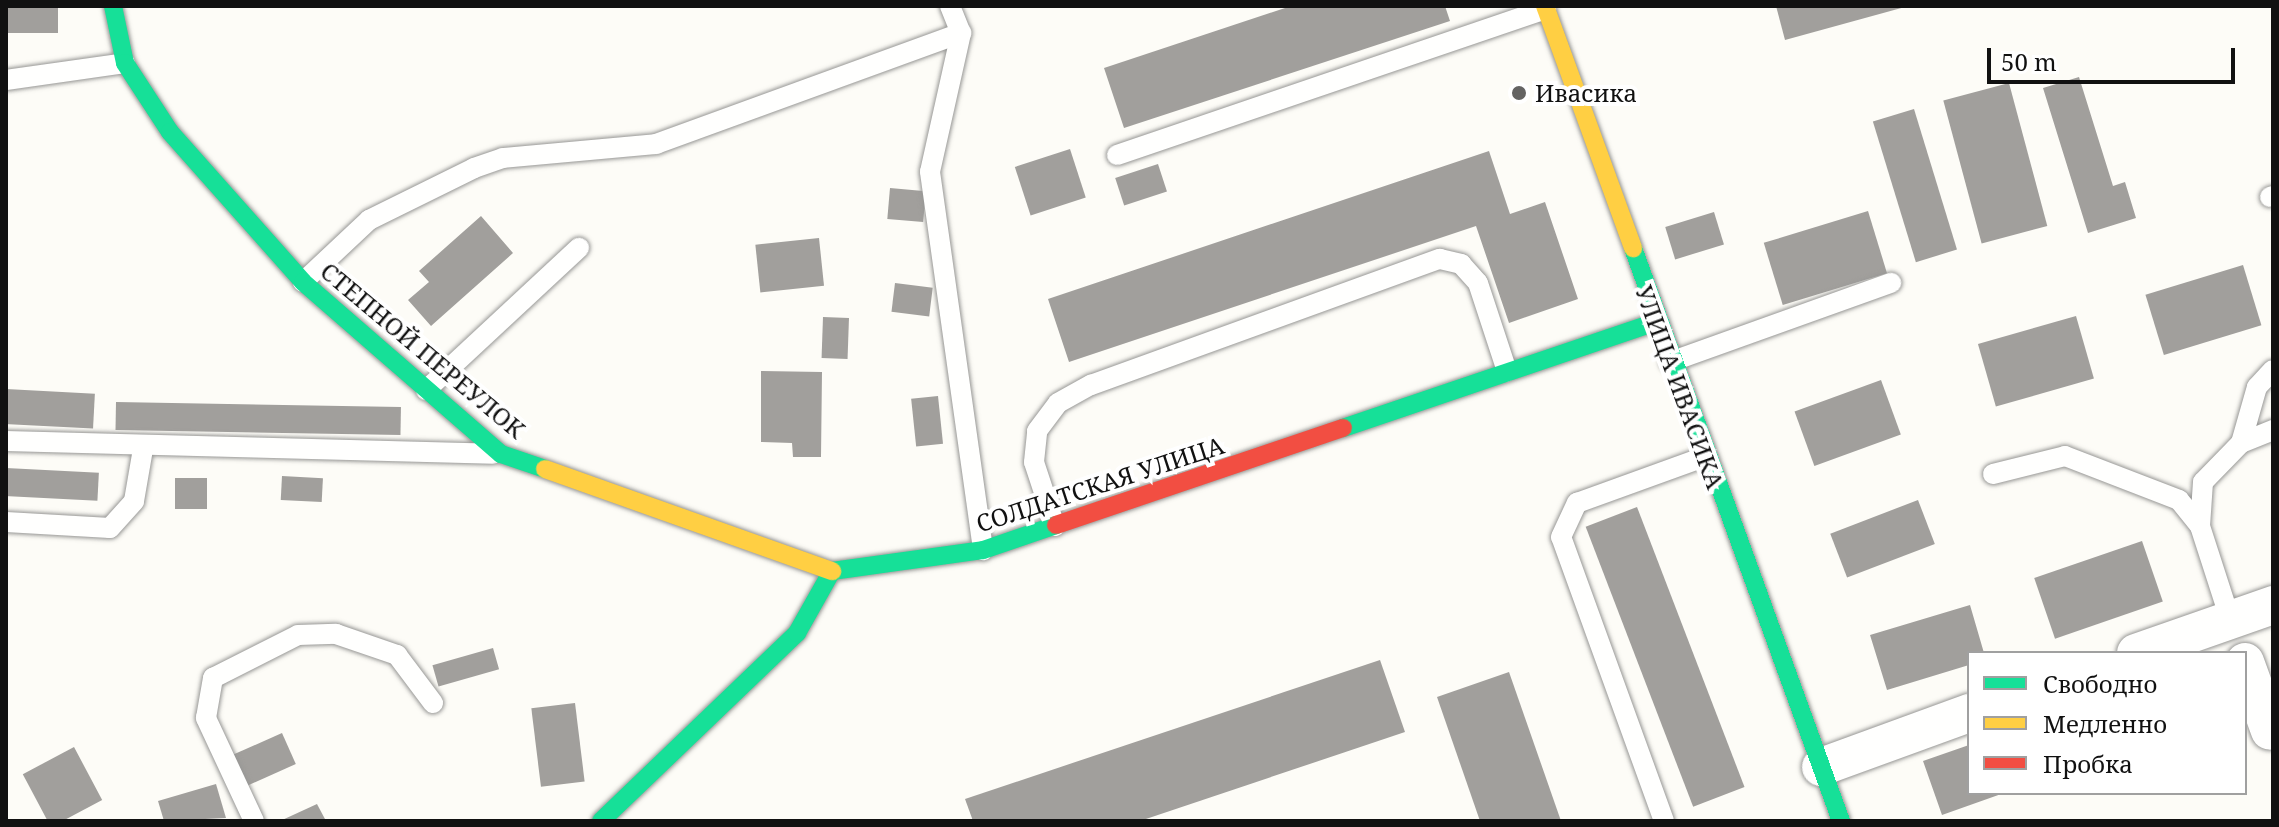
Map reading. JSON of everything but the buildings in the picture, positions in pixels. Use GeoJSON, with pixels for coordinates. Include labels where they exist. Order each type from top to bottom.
{"type":"FeatureCollection","features":[{"type":"Feature","properties":{"kind":"street","name":"СТЕПНОЙ ПЕРЕУЛОК"},"geometry":{"type":"LineString","coordinates":[[113,6],[125,63],[170,132],[303,282],[501,454],[832,571]]}},
{"type":"Feature","properties":{"kind":"street","name":"УЛИЦА ИВАСИКА"},"geometry":{"type":"LineString","coordinates":[[1546,7],[1704,457],[1841,821]]}},
{"type":"Feature","properties":{"kind":"street","name":"СОЛДАТСКАЯ УЛИЦА"},"geometry":{"type":"LineString","coordinates":[[832,571],[983,550],[1656,322]]}},
{"type":"Feature","properties":{"kind":"street"},"geometry":{"type":"LineString","coordinates":[[601,821],[797,633],[832,571]]}},
{"type":"Feature","properties":{"kind":"street"},"geometry":{"type":"LineString","coordinates":[[2148,651],[2236,636],[2273,605]]}},
{"type":"Feature","properties":{"kind":"street"},"geometry":{"type":"LineString","coordinates":[[2247,668],[2270,731]]}},
{"type":"Feature","properties":{"kind":"street"},"geometry":{"type":"LineString","coordinates":[[1821,767],[1967,714]]}},
{"type":"Feature","properties":{"kind":"lane"},"geometry":{"type":"LineString","coordinates":[[950,6],[961,33],[930,172],[983,550]]}},
{"type":"Feature","properties":{"kind":"lane"},"geometry":{"type":"LineString","coordinates":[[1117,155],[1546,7]]}},
{"type":"Feature","properties":{"kind":"lane"},"geometry":{"type":"LineString","coordinates":[[303,282],[369,220],[474,168],[503,158],[656,144],[961,33]]}},
{"type":"Feature","properties":{"kind":"lane"},"geometry":{"type":"LineString","coordinates":[[6,80],[125,63]]}},
{"type":"Feature","properties":{"kind":"lane"},"geometry":{"type":"LineString","coordinates":[[426,390],[579,248]]}},
{"type":"Feature","properties":{"kind":"lane"},"geometry":{"type":"LineString","coordinates":[[1055,526],[1034,462],[1037,431],[1058,403],[1440,259],[1461,264],[1478,283],[1507,371]]}},
{"type":"Feature","properties":{"kind":"lane"},"geometry":{"type":"LineString","coordinates":[[1670,362],[1891,283]]}},
{"type":"Feature","properties":{"kind":"lane"},"geometry":{"type":"LineString","coordinates":[[2241,443],[2257,387],[2273,370]]}},
{"type":"Feature","properties":{"kind":"lane"},"geometry":{"type":"LineString","coordinates":[[2200,526],[2203,482],[2241,443],[2273,430]]}},
{"type":"Feature","properties":{"kind":"lane"},"geometry":{"type":"LineString","coordinates":[[6,441],[143,449],[501,454]]}},
{"type":"Feature","properties":{"kind":"lane"},"geometry":{"type":"LineString","coordinates":[[6,522],[110,528],[134,501],[143,449]]}},
{"type":"Feature","properties":{"kind":"lane"},"geometry":{"type":"LineString","coordinates":[[1993,474],[2065,456],[2179,500],[2200,526],[2236,636]]}},
{"type":"Feature","properties":{"kind":"lane"},"geometry":{"type":"LineString","coordinates":[[1664,821],[1561,537],[1577,503],[1704,457]]}},
{"type":"Feature","properties":{"kind":"lane"},"geometry":{"type":"LineString","coordinates":[[254,821],[206,718],[213,678],[298,635],[336,634],[397,655],[433,703]]}},
{"type":"Feature","properties":{"kind":"traffic: fast"},"geometry":{"type":"LineString","coordinates":[[113,6],[125,63],[170,132],[303,282],[501,454],[545,469]]}},
{"type":"Feature","properties":{"kind":"traffic: fast"},"geometry":{"type":"LineString","coordinates":[[1633,248],[1841,821]]}},
{"type":"Feature","properties":{"kind":"traffic: fast"},"geometry":{"type":"LineString","coordinates":[[1343,428],[1656,322]]}},
{"type":"Feature","properties":{"kind":"traffic: fast"},"geometry":{"type":"LineString","coordinates":[[601,821],[797,633],[832,571],[983,550],[1056,525]]}},
{"type":"Feature","properties":{"kind":"traffic: slow"},"geometry":{"type":"LineString","coordinates":[[1545,6],[1633,248]]}},
{"type":"Feature","properties":{"kind":"traffic: slow"},"geometry":{"type":"LineString","coordinates":[[545,469],[832,571]]}},
{"type":"Feature","properties":{"kind":"traffic: jam"},"geometry":{"type":"LineString","coordinates":[[1056,525],[1343,428]]}},
{"type":"Feature","properties":{"kind":"place","name":"Ивасика"},"geometry":{"type":"Point","coordinates":[1519,93]}}]}
